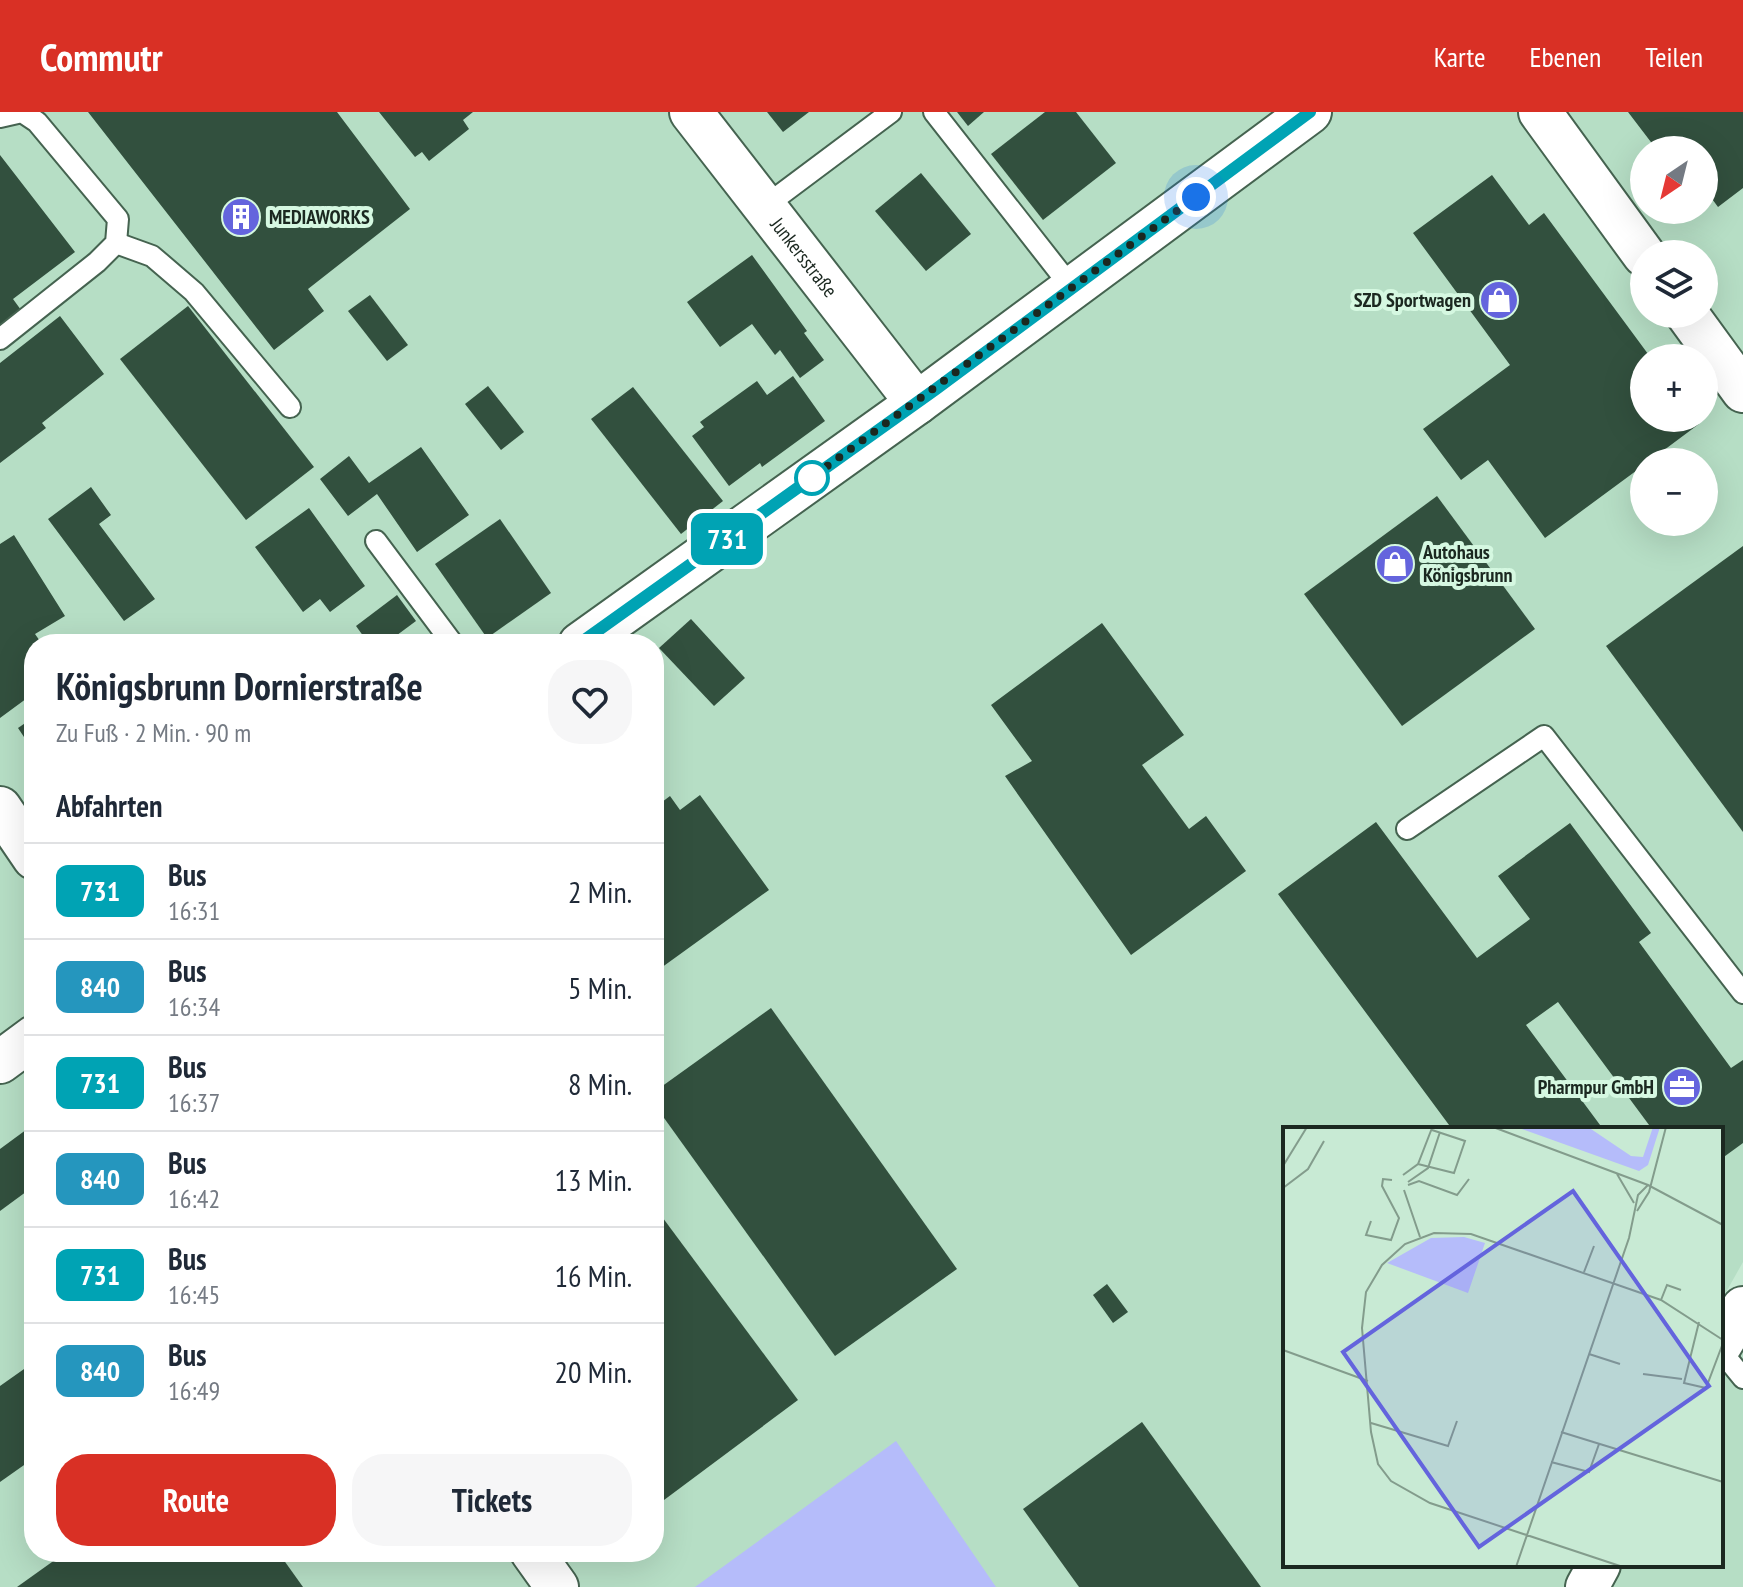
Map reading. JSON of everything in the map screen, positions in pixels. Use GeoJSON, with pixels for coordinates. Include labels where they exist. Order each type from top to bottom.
{"type":"FeatureCollection","features":[{"type":"Feature","properties":{"kind":"street","name":"Junkersstraße"},"geometry":{"type":"LineString","coordinates":[[691,112],[917,403]]}},
{"type":"Feature","properties":{"kind":"street"},"geometry":{"type":"LineString","coordinates":[[594,634],[917,403],[1310,112]]}},
{"type":"Feature","properties":{"kind":"street"},"geometry":{"type":"LineString","coordinates":[[1540,112],[1633,240]]}},
{"type":"Feature","properties":{"kind":"street"},"geometry":{"type":"LineString","coordinates":[[1697,328],[1743,391]]}},
{"type":"Feature","properties":{"kind":"street"},"geometry":{"type":"LineString","coordinates":[[0,808],[24,843]]}},
{"type":"Feature","properties":{"kind":"street"},"geometry":{"type":"LineString","coordinates":[[0,1062],[24,1044]]}},
{"type":"Feature","properties":{"kind":"street"},"geometry":{"type":"LineString","coordinates":[[1723,1341],[1743,1308]]}},
{"type":"Feature","properties":{"kind":"street"},"geometry":{"type":"LineString","coordinates":[[539,1562],[557,1587]]}},
{"type":"Feature","properties":{"kind":"street"},"geometry":{"type":"LineString","coordinates":[[1587,1587],[1598,1567]]}},
{"type":"Feature","properties":{"kind":"lane"},"geometry":{"type":"LineString","coordinates":[[0,117],[22,112],[37,122],[118,219],[116,243],[97,262],[0,339]]}},
{"type":"Feature","properties":{"kind":"lane"},"geometry":{"type":"LineString","coordinates":[[764,207],[891,112]]}},
{"type":"Feature","properties":{"kind":"lane"},"geometry":{"type":"LineString","coordinates":[[934,112],[1072,288]]}},
{"type":"Feature","properties":{"kind":"lane"},"geometry":{"type":"LineString","coordinates":[[116,243],[152,256],[194,292],[290,407]]}},
{"type":"Feature","properties":{"kind":"lane"},"geometry":{"type":"LineString","coordinates":[[376,541],[446,634]]}},
{"type":"Feature","properties":{"kind":"lane"},"geometry":{"type":"LineString","coordinates":[[1407,829],[1544,736],[1743,993]]}},
{"type":"Feature","properties":{"kind":"lane"},"geometry":{"type":"LineString","coordinates":[[1723,1353],[1743,1378]]}},
{"type":"Feature","properties":{"kind":"shaded area"},"geometry":{"type":"Polygon","coordinates":[[[0,112],[1743,112],[1743,1262],[1723,1297],[1723,1127],[1283,1127],[1283,1567],[1723,1567],[1723,1305],[1743,1332],[1743,1587],[0,1587],[0,112]]]}},
{"type":"Feature","properties":{"kind":"shaded area"},"geometry":{"type":"Polygon","coordinates":[[[896,1441],[996,1587],[695,1587],[896,1441]]]}},
{"type":"Feature","properties":{"kind":"building","name":"MEDIAWORKS"},"geometry":{"type":"Polygon","coordinates":[[[88,112],[337,112],[410,209],[308,289],[324,311],[274,350],[88,112]]]}},
{"type":"Feature","properties":{"kind":"building"},"geometry":{"type":"Polygon","coordinates":[[[379,112],[473,112],[463,120],[469,129],[429,161],[422,152],[415,157],[379,112]]]}},
{"type":"Feature","properties":{"kind":"building"},"geometry":{"type":"Polygon","coordinates":[[[767,112],[809,112],[783,132],[767,112]]]}},
{"type":"Feature","properties":{"kind":"building"},"geometry":{"type":"Polygon","coordinates":[[[957,112],[984,112],[968,126],[957,112]]]}},
{"type":"Feature","properties":{"kind":"building"},"geometry":{"type":"Polygon","coordinates":[[[1045,112],[1076,112],[1116,163],[1043,220],[991,154],[1045,112]]]}},
{"type":"Feature","properties":{"kind":"building"},"geometry":{"type":"Polygon","coordinates":[[[1628,112],[1743,112],[1743,188],[1718,207],[1718,136],[1646,136],[1628,112]]]}},
{"type":"Feature","properties":{"kind":"building"},"geometry":{"type":"Polygon","coordinates":[[[0,155],[75,252],[13,299],[21,310],[0,326],[0,155]]]}},
{"type":"Feature","properties":{"kind":"building"},"geometry":{"type":"Polygon","coordinates":[[[921,173],[971,234],[926,271],[875,211],[921,173]]]}},
{"type":"Feature","properties":{"kind":"building"},"geometry":{"type":"Polygon","coordinates":[[[1492,175],[1529,225],[1544,213],[1641,344],[1630,344],[1630,432],[1688,432],[1667,448],[1630,448],[1630,475],[1545,538],[1488,460],[1461,480],[1423,429],[1510,365],[1413,233],[1492,175]]]}},
{"type":"Feature","properties":{"kind":"building"},"geometry":{"type":"Polygon","coordinates":[[[752,255],[824,360],[800,378],[780,350],[775,355],[752,324],[720,347],[687,302],[752,255]]]}},
{"type":"Feature","properties":{"kind":"building"},"geometry":{"type":"Polygon","coordinates":[[[370,295],[408,345],[387,361],[348,311],[370,295]]]}},
{"type":"Feature","properties":{"kind":"building"},"geometry":{"type":"Polygon","coordinates":[[[188,306],[314,467],[246,520],[120,359],[188,306]]]}},
{"type":"Feature","properties":{"kind":"building"},"geometry":{"type":"Polygon","coordinates":[[[60,316],[104,374],[42,423],[46,428],[0,463],[0,363],[60,316]]]}},
{"type":"Feature","properties":{"kind":"building"},"geometry":{"type":"Polygon","coordinates":[[[793,376],[825,421],[762,467],[760,463],[729,486],[692,436],[704,427],[700,422],[757,381],[767,395],[793,376]]]}},
{"type":"Feature","properties":{"kind":"building"},"geometry":{"type":"Polygon","coordinates":[[[488,386],[524,432],[501,450],[465,404],[488,386]]]}},
{"type":"Feature","properties":{"kind":"building"},"geometry":{"type":"Polygon","coordinates":[[[633,387],[723,501],[681,534],[591,419],[633,387]]]}},
{"type":"Feature","properties":{"kind":"building"},"geometry":{"type":"Polygon","coordinates":[[[421,447],[469,515],[417,552],[377,494],[348,516],[320,479],[349,456],[369,483],[421,447]]]}},
{"type":"Feature","properties":{"kind":"building"},"geometry":{"type":"Polygon","coordinates":[[[91,487],[111,515],[99,524],[155,599],[124,621],[48,519],[91,487]]]}},
{"type":"Feature","properties":{"kind":"building"},"geometry":{"type":"Polygon","coordinates":[[[1437,496],[1535,629],[1402,726],[1304,594],[1437,496]]]}},
{"type":"Feature","properties":{"kind":"building"},"geometry":{"type":"Polygon","coordinates":[[[309,508],[365,586],[330,612],[320,599],[303,612],[255,547],[309,508]]]}},
{"type":"Feature","properties":{"kind":"building"},"geometry":{"type":"Polygon","coordinates":[[[500,519],[551,593],[493,634],[484,634],[435,564],[500,519]]]}},
{"type":"Feature","properties":{"kind":"building"},"geometry":{"type":"Polygon","coordinates":[[[14,535],[65,616],[35,634],[24,634],[24,700],[0,718],[0,544],[14,535]]]}},
{"type":"Feature","properties":{"kind":"building"},"geometry":{"type":"Polygon","coordinates":[[[1743,546],[1743,832],[1606,646],[1743,546]]]}},
{"type":"Feature","properties":{"kind":"building"},"geometry":{"type":"Polygon","coordinates":[[[397,595],[416,621],[398,634],[362,634],[356,626],[397,595]]]}},
{"type":"Feature","properties":{"kind":"building"},"geometry":{"type":"Polygon","coordinates":[[[691,619],[745,678],[714,706],[664,653],[664,643],[691,619]]]}},
{"type":"Feature","properties":{"kind":"building"},"geometry":{"type":"Polygon","coordinates":[[[1102,623],[1184,735],[1142,765],[1189,829],[1206,816],[1246,871],[1131,955],[1005,776],[1032,761],[991,705],[1102,623]]]}},
{"type":"Feature","properties":{"kind":"building"},"geometry":{"type":"Polygon","coordinates":[[[700,795],[769,890],[664,966],[664,800],[670,796],[680,810],[700,795]]]}},
{"type":"Feature","properties":{"kind":"building"},"geometry":{"type":"Polygon","coordinates":[[[1376,822],[1477,958],[1530,919],[1498,876],[1570,823],[1651,933],[1639,942],[1731,1068],[1743,1060],[1743,1143],[1723,1158],[1723,1127],[1651,1127],[1558,1002],[1526,1025],[1602,1127],[1451,1127],[1278,894],[1376,822]]]}},
{"type":"Feature","properties":{"kind":"building"},"geometry":{"type":"Polygon","coordinates":[[[771,1008],[957,1269],[835,1356],[664,1118],[664,1085],[771,1008]]]}},
{"type":"Feature","properties":{"kind":"building"},"geometry":{"type":"Polygon","coordinates":[[[24,1131],[24,1193],[0,1211],[0,1149],[24,1131]]]}},
{"type":"Feature","properties":{"kind":"building"},"geometry":{"type":"Polygon","coordinates":[[[664,1219],[798,1400],[664,1500],[664,1219]]]}},
{"type":"Feature","properties":{"kind":"building"},"geometry":{"type":"Polygon","coordinates":[[[1107,1284],[1128,1312],[1113,1323],[1093,1295],[1107,1284]]]}},
{"type":"Feature","properties":{"kind":"building"},"geometry":{"type":"Polygon","coordinates":[[[24,1369],[24,1465],[0,1482],[0,1386],[24,1369]]]}},
{"type":"Feature","properties":{"kind":"building"},"geometry":{"type":"Polygon","coordinates":[[[1142,1422],[1261,1587],[1079,1587],[1023,1509],[1142,1422]]]}},
{"type":"Feature","properties":{"kind":"building"},"geometry":{"type":"Polygon","coordinates":[[[52,1562],[285,1562],[303,1587],[17,1587],[52,1562]]]}},
{"type":"Feature","properties":{"kind":"bus line","name":"731"},"geometry":{"type":"LineString","coordinates":[[593,634],[936,389],[1310,112]]}},
{"type":"Feature","properties":{"kind":"place","name":"MEDIAWORKS"},"geometry":{"type":"Point","coordinates":[241,217]}},
{"type":"Feature","properties":{"kind":"place","name":"SZD Sportwagen"},"geometry":{"type":"Point","coordinates":[1499,300]}},
{"type":"Feature","properties":{"kind":"place","name":"Autohaus Königsbrunn"},"geometry":{"type":"Point","coordinates":[1395,564]}},
{"type":"Feature","properties":{"kind":"place","name":"Pharmpur GmbH"},"geometry":{"type":"Point","coordinates":[1682,1087]}},
{"type":"Feature","properties":{"kind":"route"},"geometry":{"type":"LineString","coordinates":[[812,478],[808,480],[1196,197]]}}]}
